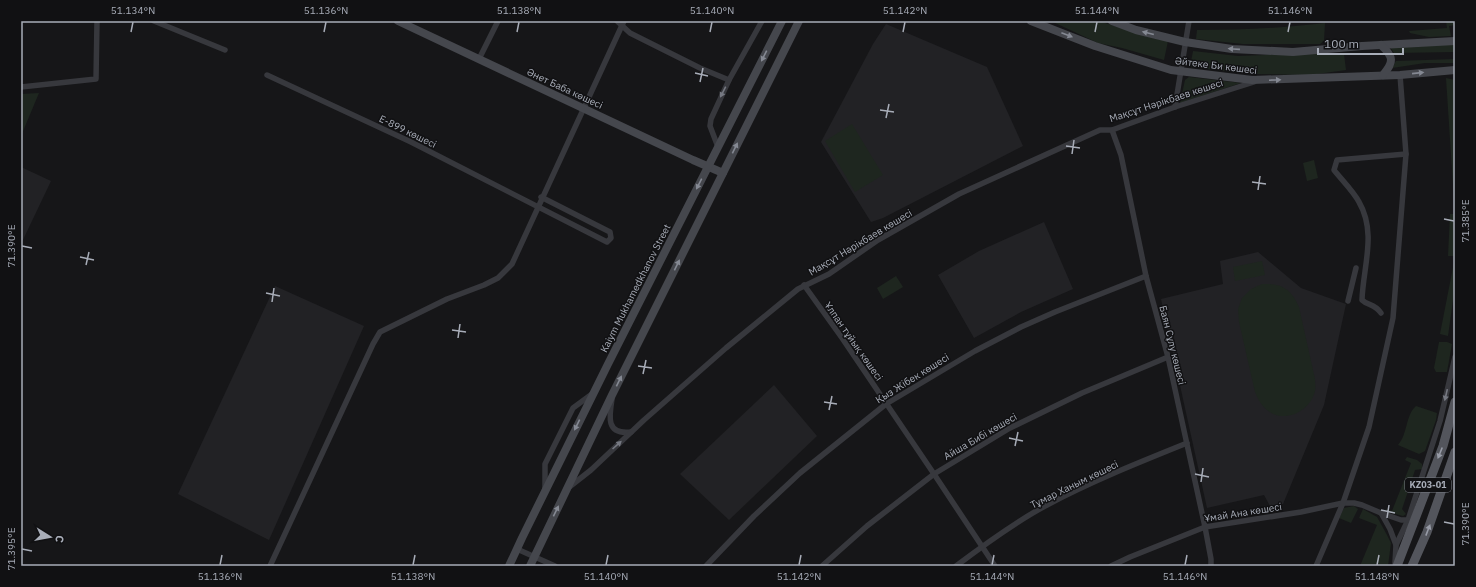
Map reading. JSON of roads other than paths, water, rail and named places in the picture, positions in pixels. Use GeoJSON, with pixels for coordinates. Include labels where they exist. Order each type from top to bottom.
{"type":"FeatureCollection","features":[{"type":"Feature","properties":{"kind":"main road","name":"Әнет Баба көшесі"},"geometry":{"type":"LineString","coordinates":[[398,21],[723,173]]}},
{"type":"Feature","properties":{"kind":"main road","name":"Kaiym Mukhamedkhanov Street"},"geometry":{"type":"LineString","coordinates":[[509,566],[593,392],[782,21]]}},
{"type":"Feature","properties":{"kind":"main road"},"geometry":{"type":"LineString","coordinates":[[530,566],[612,395],[799,21]]}},
{"type":"Feature","properties":{"kind":"main road","name":"Әйтеке Би көшесі"},"geometry":{"type":"LineString","coordinates":[[1030,21],[1095,46],[1171,70],[1260,80],[1400,75],[1455,70]]}},
{"type":"Feature","properties":{"kind":"main road","name":"Әйтеке Би көшесі"},"geometry":{"type":"LineString","coordinates":[[1112,21],[1136,30],[1185,42],[1232,49],[1293,52],[1455,41]]}},
{"type":"Feature","properties":{"kind":"main road"},"geometry":{"type":"LineString","coordinates":[[1381,45],[1390,54],[1392,61],[1389,68],[1383,75]]}},
{"type":"Feature","properties":{"kind":"main road","name":"KZ03-01"},"geometry":{"type":"LineString","coordinates":[[1396,566],[1442,446],[1455,402]]}},
{"type":"Feature","properties":{"kind":"main road","name":"KZ03-01"},"geometry":{"type":"LineString","coordinates":[[1412,566],[1427,532],[1455,452]]}},
{"type":"Feature","properties":{"kind":"street"},"geometry":{"type":"LineString","coordinates":[[21,87],[96,79],[97,21]]}},
{"type":"Feature","properties":{"kind":"street"},"geometry":{"type":"LineString","coordinates":[[154,21],[225,50]]}},
{"type":"Feature","properties":{"kind":"street"},"geometry":{"type":"LineString","coordinates":[[479,59],[498,21]]}},
{"type":"Feature","properties":{"kind":"street"},"geometry":{"type":"LineString","coordinates":[[617,21],[623,23],[630,33],[700,68],[729,80]]}},
{"type":"Feature","properties":{"kind":"street"},"geometry":{"type":"LineString","coordinates":[[718,147],[710,126],[711,119],[729,80],[762,21]]}},
{"type":"Feature","properties":{"kind":"street"},"geometry":{"type":"LineString","coordinates":[[1175,107],[1189,21]]}},
{"type":"Feature","properties":{"kind":"street"},"geometry":{"type":"LineString","coordinates":[[270,566],[373,344],[380,332],[447,299],[498,278],[512,264],[544,191],[623,23]]}},
{"type":"Feature","properties":{"kind":"street","name":"Е-899 көшесі"},"geometry":{"type":"LineString","coordinates":[[268,75],[411,142],[607,242],[610,238],[610,232],[542,197]]}},
{"type":"Feature","properties":{"kind":"street"},"geometry":{"type":"LineString","coordinates":[[1316,566],[1344,503],[1369,427],[1393,318],[1406,154],[1400,75]]}},
{"type":"Feature","properties":{"kind":"street","name":"Мақсұт Нәрікбаев көшесі"},"geometry":{"type":"LineString","coordinates":[[566,489],[591,470],[731,344],[804,286],[829,274],[878,240],[959,194],[1100,130],[1112,130],[1234,87],[1260,80]]}},
{"type":"Feature","properties":{"kind":"street","name":"Баян Сұлу көшесі"},"geometry":{"type":"LineString","coordinates":[[1112,130],[1121,155],[1146,276],[1168,357],[1212,558],[1212,566]]}},
{"type":"Feature","properties":{"kind":"street"},"geometry":{"type":"LineString","coordinates":[[1381,314],[1373,305],[1362,300],[1369,248],[1367,224],[1359,202],[1334,170],[1337,160],[1406,154]]}},
{"type":"Feature","properties":{"kind":"street"},"geometry":{"type":"LineString","coordinates":[[1348,301],[1356,268]]}},
{"type":"Feature","properties":{"kind":"street","name":"Қыз Жібек көшесі"},"geometry":{"type":"LineString","coordinates":[[706,566],[754,516],[800,473],[886,404],[975,351],[1021,327],[1146,276]]}},
{"type":"Feature","properties":{"kind":"street","name":"Ұлпан тұйық көшесі"},"geometry":{"type":"LineString","coordinates":[[804,286],[842,338],[995,566]]}},
{"type":"Feature","properties":{"kind":"street","name":"Айша Бибі көшесі"},"geometry":{"type":"LineString","coordinates":[[822,566],[867,526],[934,474],[1010,428],[1082,393],[1168,357]]}},
{"type":"Feature","properties":{"kind":"street"},"geometry":{"type":"LineString","coordinates":[[1396,545],[1408,520],[1440,421],[1455,357]]}},
{"type":"Feature","properties":{"kind":"street"},"geometry":{"type":"LineString","coordinates":[[546,490],[545,464],[573,408],[593,392]]}},
{"type":"Feature","properties":{"kind":"street"},"geometry":{"type":"LineString","coordinates":[[612,395],[609,420],[614,428],[622,433],[632,432]]}},
{"type":"Feature","properties":{"kind":"street","name":"Тұмар Ханым көшесі"},"geometry":{"type":"LineString","coordinates":[[956,566],[1013,525],[1053,502],[1090,484],[1187,443]]}},
{"type":"Feature","properties":{"kind":"street","name":"Ұмай Ана көшесі"},"geometry":{"type":"LineString","coordinates":[[1111,566],[1205,527],[1301,512],[1344,503],[1362,505],[1401,520],[1408,520]]}},
{"type":"Feature","properties":{"kind":"street"},"geometry":{"type":"LineString","coordinates":[[1381,513],[1390,529],[1396,545],[1396,566]]}},
{"type":"Feature","properties":{"kind":"street"},"geometry":{"type":"LineString","coordinates":[[518,549],[555,566]]}}]}
